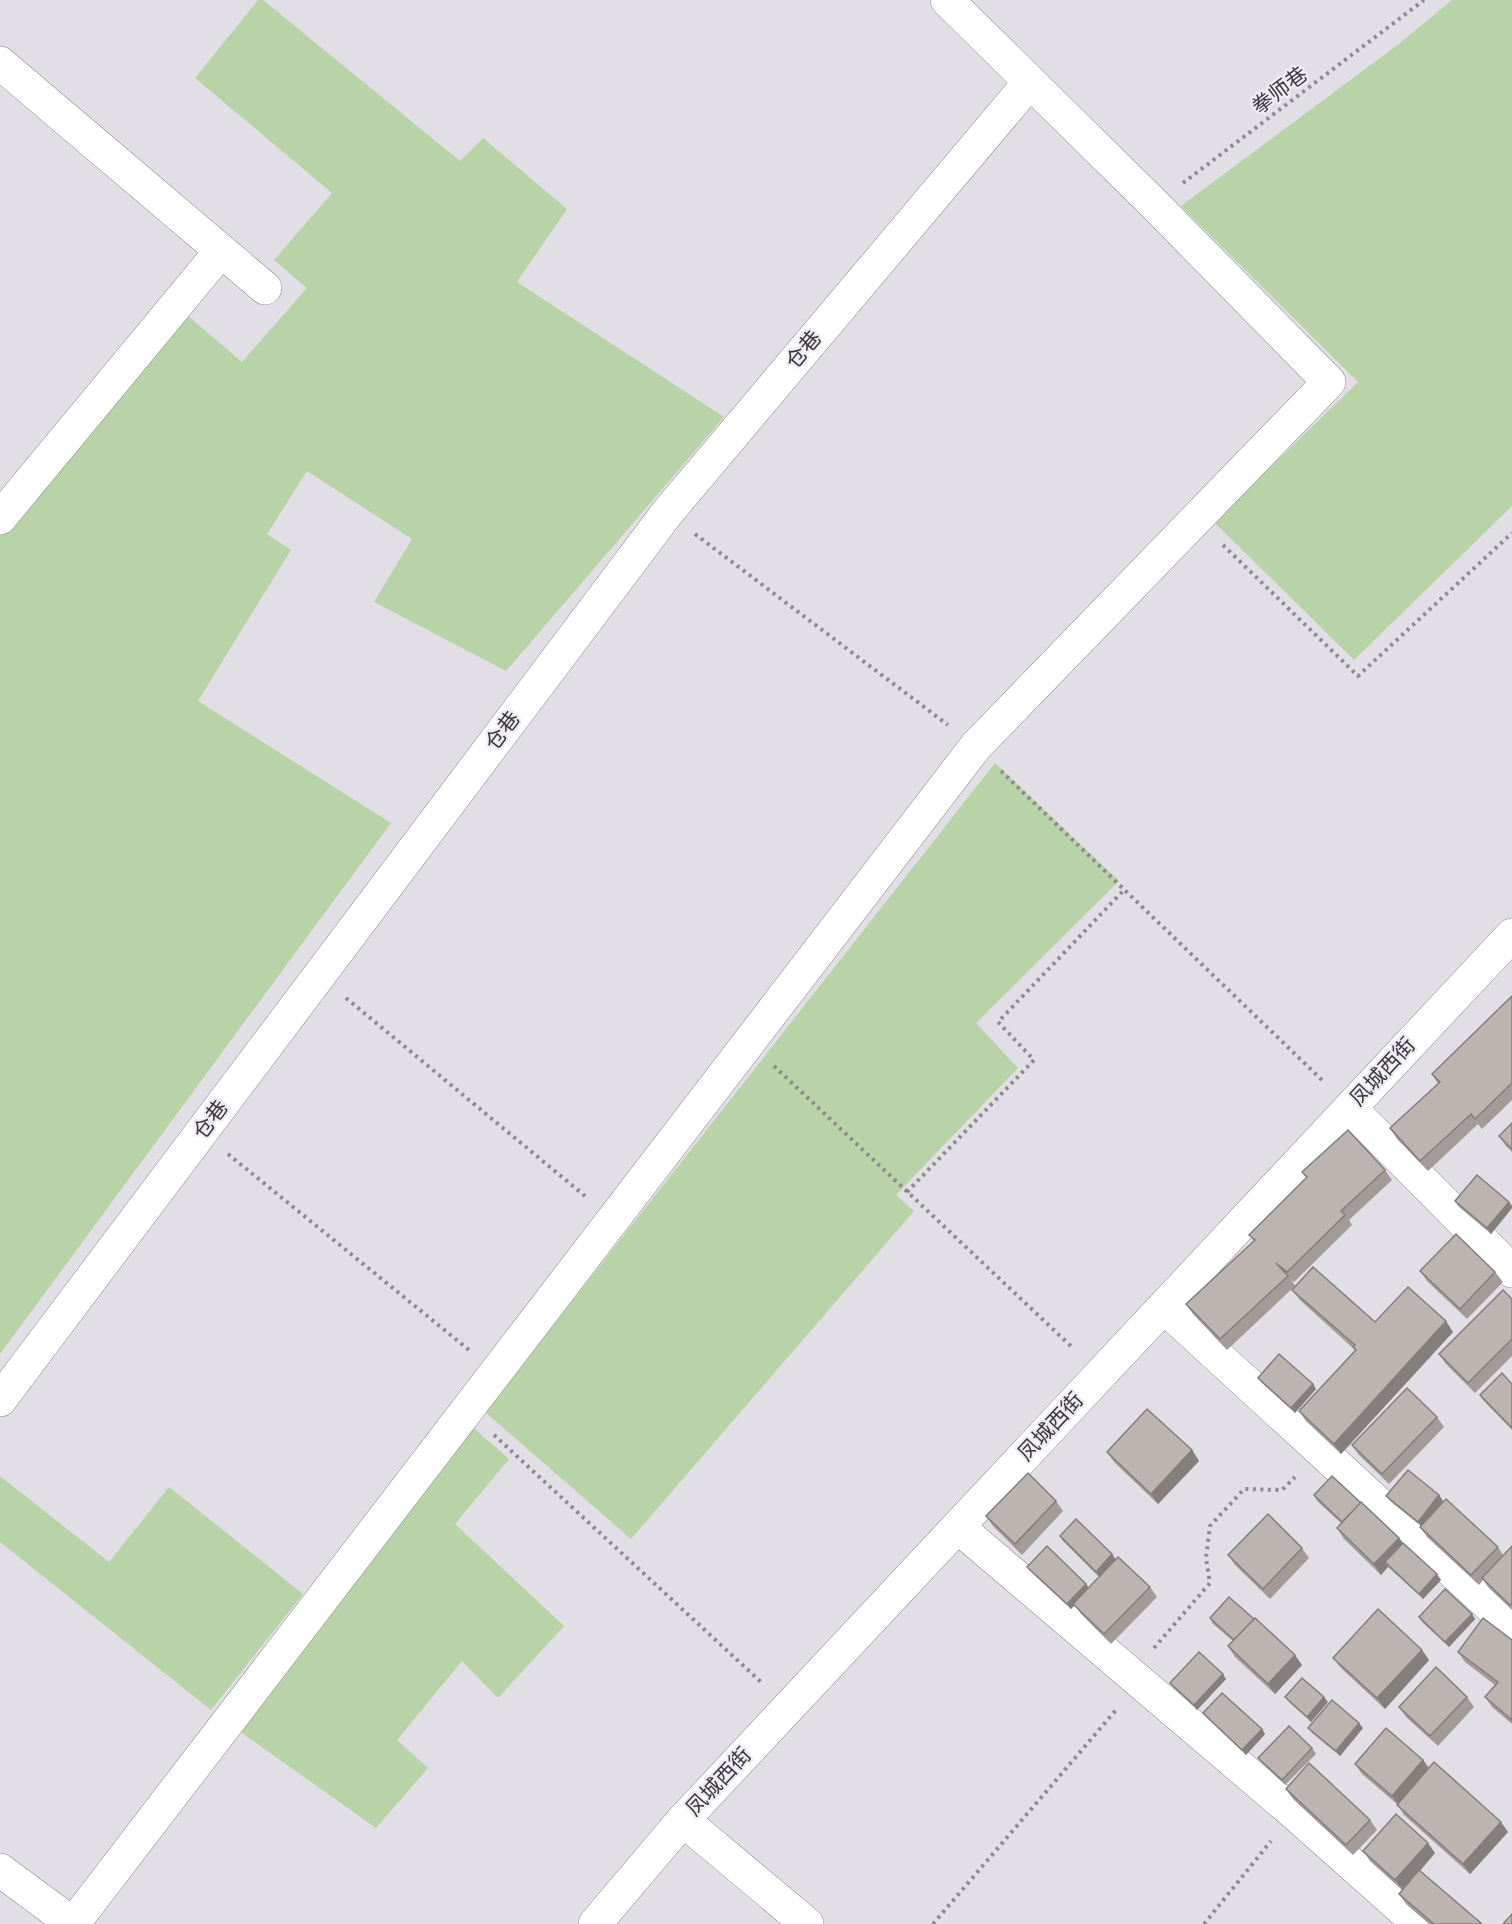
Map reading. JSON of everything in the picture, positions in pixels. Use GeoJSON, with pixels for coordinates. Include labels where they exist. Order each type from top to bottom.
{"type":"FeatureCollection","features":[{"type":"Feature","properties":{"kind":"street"},"geometry":{"type":"LineString","coordinates":[[0,1870],[73,1924],[976,746],[1329,382],[1155,205],[947,0]]}},
{"type":"Feature","properties":{"kind":"street"},"geometry":{"type":"LineString","coordinates":[[0,63],[265,288]]}},
{"type":"Feature","properties":{"kind":"street","name":"仓巷"},"geometry":{"type":"LineString","coordinates":[[0,1400],[667,513],[1030,82]]}},
{"type":"Feature","properties":{"kind":"street"},"geometry":{"type":"LineString","coordinates":[[0,518],[221,251]]}},
{"type":"Feature","properties":{"kind":"street","name":"凤城西街"},"geometry":{"type":"LineString","coordinates":[[595,1924],[683,1820],[1512,935]]}},
{"type":"Feature","properties":{"kind":"street"},"geometry":{"type":"LineString","coordinates":[[1350,1108],[1512,1271]]}},
{"type":"Feature","properties":{"kind":"street"},"geometry":{"type":"LineString","coordinates":[[1164,1306],[1512,1626]]}},
{"type":"Feature","properties":{"kind":"street"},"geometry":{"type":"LineString","coordinates":[[958,1527],[1294,1813],[1419,1924]]}},
{"type":"Feature","properties":{"kind":"street"},"geometry":{"type":"LineString","coordinates":[[683,1820],[807,1924]]}},
{"type":"Feature","properties":{"kind":"path","name":"拳师巷"},"geometry":{"type":"LineString","coordinates":[[1155,205],[1424,0]]}},
{"type":"Feature","properties":{"kind":"path"},"geometry":{"type":"LineString","coordinates":[[667,513],[976,746],[1350,1108]]}},
{"type":"Feature","properties":{"kind":"path"},"geometry":{"type":"LineString","coordinates":[[1196,519],[1358,676],[1512,533]]}},
{"type":"Feature","properties":{"kind":"path"},"geometry":{"type":"LineString","coordinates":[[908,1192],[1034,1060],[998,1022],[1124,890]]}},
{"type":"Feature","properties":{"kind":"path"},"geometry":{"type":"LineString","coordinates":[[320,977],[613,1219]]}},
{"type":"Feature","properties":{"kind":"path"},"geometry":{"type":"LineString","coordinates":[[749,1042],[1101,1374]]}},
{"type":"Feature","properties":{"kind":"path"},"geometry":{"type":"LineString","coordinates":[[202,1132],[495,1372]]}},
{"type":"Feature","properties":{"kind":"path"},"geometry":{"type":"LineString","coordinates":[[467,1409],[788,1707]]}},
{"type":"Feature","properties":{"kind":"path"},"geometry":{"type":"LineString","coordinates":[[933,1924],[1136,1678],[1210,1583],[1206,1558],[1210,1526],[1244,1489],[1282,1490],[1320,1450]]}},
{"type":"Feature","properties":{"kind":"path"},"geometry":{"type":"LineString","coordinates":[[1204,1924],[1294,1813]]}},
{"type":"Feature","properties":{"kind":"green space"},"geometry":{"type":"Polygon","coordinates":[[[258,0],[263,0],[460,161],[483,138],[567,209],[517,282],[724,417],[506,671],[374,602],[412,539],[307,471],[267,534],[291,550],[198,701],[391,823],[0,1354],[0,534],[187,315],[242,362],[307,288],[274,260],[332,193],[195,78],[258,0]]]}},
{"type":"Feature","properties":{"kind":"green space"},"geometry":{"type":"Polygon","coordinates":[[[1452,0],[1512,0],[1512,506],[1354,660],[1214,522],[1358,382],[1181,206],[1400,43],[1452,0]]]}},
{"type":"Feature","properties":{"kind":"green space"},"geometry":{"type":"Polygon","coordinates":[[[995,763],[1119,881],[976,1023],[1018,1068],[896,1195],[914,1211],[631,1539],[485,1412],[995,763]]]}},
{"type":"Feature","properties":{"kind":"green space"},"geometry":{"type":"Polygon","coordinates":[[[469,1424],[509,1459],[455,1524],[564,1626],[498,1698],[462,1661],[397,1740],[428,1768],[376,1828],[235,1728],[469,1424]]]}},
{"type":"Feature","properties":{"kind":"green space"},"geometry":{"type":"Polygon","coordinates":[[[0,1476],[109,1562],[169,1487],[303,1594],[211,1710],[0,1542],[0,1476]]]}},
{"type":"Feature","properties":{"kind":"building"},"geometry":{"type":"Polygon","coordinates":[[[1512,996],[1512,1083],[1475,1119],[1471,1114],[1420,1161],[1390,1128],[1440,1082],[1432,1074],[1512,996]]]}},
{"type":"Feature","properties":{"kind":"building"},"geometry":{"type":"Polygon","coordinates":[[[1512,1123],[1512,1149],[1499,1136],[1512,1123]]]}},
{"type":"Feature","properties":{"kind":"building"},"geometry":{"type":"Polygon","coordinates":[[[1348,1130],[1385,1170],[1341,1211],[1345,1215],[1287,1272],[1276,1263],[1288,1276],[1220,1339],[1186,1304],[1255,1240],[1249,1235],[1307,1177],[1302,1172],[1348,1130]]]}},
{"type":"Feature","properties":{"kind":"building"},"geometry":{"type":"Polygon","coordinates":[[[1477,1175],[1509,1202],[1487,1228],[1455,1201],[1477,1175]]]}},
{"type":"Feature","properties":{"kind":"building"},"geometry":{"type":"Polygon","coordinates":[[[1456,1234],[1495,1272],[1460,1309],[1420,1271],[1456,1234]]]}},
{"type":"Feature","properties":{"kind":"building"},"geometry":{"type":"Polygon","coordinates":[[[1313,1267],[1375,1322],[1408,1287],[1446,1321],[1334,1444],[1299,1411],[1356,1350],[1353,1347],[1355,1345],[1292,1290],[1313,1267]]]}},
{"type":"Feature","properties":{"kind":"building"},"geometry":{"type":"Polygon","coordinates":[[[1503,1290],[1512,1299],[1512,1339],[1468,1383],[1439,1354],[1503,1290]]]}},
{"type":"Feature","properties":{"kind":"building"},"geometry":{"type":"Polygon","coordinates":[[[1279,1354],[1313,1384],[1291,1408],[1258,1378],[1279,1354]]]}},
{"type":"Feature","properties":{"kind":"building"},"geometry":{"type":"Polygon","coordinates":[[[1502,1373],[1512,1384],[1512,1428],[1480,1395],[1502,1373]]]}},
{"type":"Feature","properties":{"kind":"building"},"geometry":{"type":"Polygon","coordinates":[[[1407,1388],[1437,1417],[1382,1474],[1352,1445],[1407,1388]]]}},
{"type":"Feature","properties":{"kind":"building"},"geometry":{"type":"Polygon","coordinates":[[[1147,1409],[1192,1450],[1151,1494],[1107,1452],[1147,1409]]]}},
{"type":"Feature","properties":{"kind":"building"},"geometry":{"type":"Polygon","coordinates":[[[1408,1470],[1439,1495],[1418,1522],[1386,1496],[1408,1470]]]}},
{"type":"Feature","properties":{"kind":"building"},"geometry":{"type":"Polygon","coordinates":[[[1028,1473],[1056,1501],[1015,1544],[986,1516],[1028,1473]]]}},
{"type":"Feature","properties":{"kind":"building"},"geometry":{"type":"Polygon","coordinates":[[[1332,1476],[1361,1503],[1342,1522],[1314,1495],[1332,1476]]]}},
{"type":"Feature","properties":{"kind":"building"},"geometry":{"type":"Polygon","coordinates":[[[1446,1499],[1498,1547],[1471,1575],[1420,1527],[1446,1499]]]}},
{"type":"Feature","properties":{"kind":"building"},"geometry":{"type":"Polygon","coordinates":[[[1361,1502],[1399,1538],[1374,1564],[1337,1528],[1361,1502]]]}},
{"type":"Feature","properties":{"kind":"building"},"geometry":{"type":"Polygon","coordinates":[[[1268,1514],[1302,1548],[1263,1589],[1228,1555],[1268,1514]]]}},
{"type":"Feature","properties":{"kind":"building"},"geometry":{"type":"Polygon","coordinates":[[[1076,1519],[1112,1554],[1096,1572],[1060,1536],[1076,1519]]]}},
{"type":"Feature","properties":{"kind":"building"},"geometry":{"type":"Polygon","coordinates":[[[1403,1543],[1437,1574],[1419,1594],[1385,1562],[1403,1543]]]}},
{"type":"Feature","properties":{"kind":"building"},"geometry":{"type":"Polygon","coordinates":[[[1047,1546],[1086,1584],[1067,1604],[1027,1567],[1047,1546]]]}},
{"type":"Feature","properties":{"kind":"building"},"geometry":{"type":"Polygon","coordinates":[[[1512,1546],[1512,1603],[1510,1605],[1482,1578],[1512,1546]]]}},
{"type":"Feature","properties":{"kind":"building"},"geometry":{"type":"Polygon","coordinates":[[[1118,1557],[1150,1587],[1104,1634],[1073,1604],[1118,1557]]]}},
{"type":"Feature","properties":{"kind":"building"},"geometry":{"type":"Polygon","coordinates":[[[1445,1589],[1472,1614],[1445,1642],[1419,1617],[1445,1589]]]}},
{"type":"Feature","properties":{"kind":"building"},"geometry":{"type":"Polygon","coordinates":[[[1229,1597],[1254,1619],[1234,1640],[1210,1618],[1229,1597]]]}},
{"type":"Feature","properties":{"kind":"building"},"geometry":{"type":"Polygon","coordinates":[[[1378,1609],[1422,1650],[1377,1698],[1333,1658],[1378,1609]]]}},
{"type":"Feature","properties":{"kind":"building"},"geometry":{"type":"Polygon","coordinates":[[[1255,1618],[1295,1655],[1268,1684],[1228,1646],[1255,1618]]]}},
{"type":"Feature","properties":{"kind":"building"},"geometry":{"type":"Polygon","coordinates":[[[1483,1618],[1512,1640],[1512,1720],[1485,1697],[1498,1682],[1458,1652],[1483,1618]]]}},
{"type":"Feature","properties":{"kind":"building"},"geometry":{"type":"Polygon","coordinates":[[[1199,1652],[1223,1674],[1194,1705],[1170,1683],[1199,1652]]]}},
{"type":"Feature","properties":{"kind":"building"},"geometry":{"type":"Polygon","coordinates":[[[1436,1667],[1467,1697],[1430,1736],[1399,1707],[1436,1667]]]}},
{"type":"Feature","properties":{"kind":"building"},"geometry":{"type":"Polygon","coordinates":[[[1302,1678],[1324,1697],[1307,1717],[1285,1697],[1302,1678]]]}},
{"type":"Feature","properties":{"kind":"building"},"geometry":{"type":"Polygon","coordinates":[[[1222,1693],[1262,1729],[1242,1750],[1203,1713],[1222,1693]]]}},
{"type":"Feature","properties":{"kind":"building"},"geometry":{"type":"Polygon","coordinates":[[[1332,1700],[1359,1723],[1336,1751],[1308,1728],[1332,1700]]]}},
{"type":"Feature","properties":{"kind":"building"},"geometry":{"type":"Polygon","coordinates":[[[1289,1726],[1312,1748],[1282,1780],[1258,1758],[1289,1726]]]}},
{"type":"Feature","properties":{"kind":"building"},"geometry":{"type":"Polygon","coordinates":[[[1386,1728],[1423,1760],[1392,1796],[1355,1764],[1386,1728]]]}},
{"type":"Feature","properties":{"kind":"building"},"geometry":{"type":"Polygon","coordinates":[[[1434,1762],[1501,1822],[1463,1864],[1397,1805],[1434,1762]]]}},
{"type":"Feature","properties":{"kind":"building"},"geometry":{"type":"Polygon","coordinates":[[[1309,1763],[1370,1820],[1346,1845],[1286,1789],[1309,1763]]]}},
{"type":"Feature","properties":{"kind":"building"},"geometry":{"type":"Polygon","coordinates":[[[1396,1814],[1428,1843],[1395,1880],[1363,1851],[1396,1814]]]}},
{"type":"Feature","properties":{"kind":"building"},"geometry":{"type":"Polygon","coordinates":[[[1419,1870],[1482,1924],[1434,1924],[1399,1894],[1419,1870]]]}},
{"type":"Feature","properties":{"kind":"building"},"geometry":{"type":"Polygon","coordinates":[[[1512,1914],[1512,1924],[1503,1924],[1512,1914]]]}}]}
